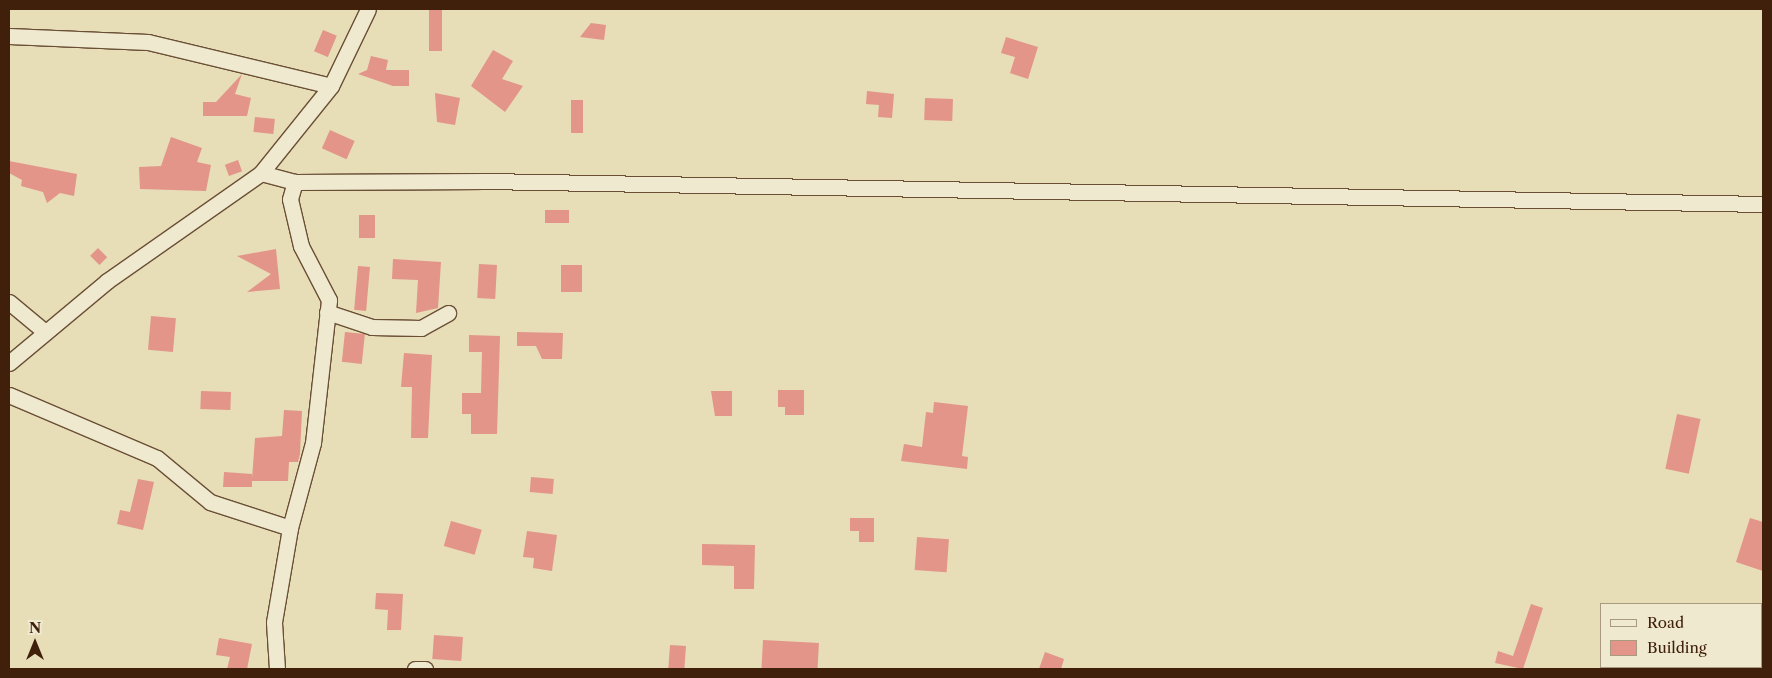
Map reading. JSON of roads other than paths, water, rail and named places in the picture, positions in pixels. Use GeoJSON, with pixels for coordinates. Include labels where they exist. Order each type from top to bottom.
{"type":"FeatureCollection","features":[{"type":"Feature","properties":{"kind":"street"},"geometry":{"type":"LineString","coordinates":[[9,363],[107,281],[261,173],[331,86],[368,9]]}},
{"type":"Feature","properties":{"kind":"street"},"geometry":{"type":"LineString","coordinates":[[9,36],[148,42],[331,86]]}},
{"type":"Feature","properties":{"kind":"street"},"geometry":{"type":"LineString","coordinates":[[261,173],[295,182],[485,181],[1763,204]]}},
{"type":"Feature","properties":{"kind":"street"},"geometry":{"type":"LineString","coordinates":[[277,669],[274,622],[290,528],[313,444],[328,300],[301,246],[290,199],[295,182]]}},
{"type":"Feature","properties":{"kind":"street"},"geometry":{"type":"LineString","coordinates":[[9,302],[45,332]]}},
{"type":"Feature","properties":{"kind":"street"},"geometry":{"type":"LineString","coordinates":[[326,312],[372,327],[421,328],[448,313]]}},
{"type":"Feature","properties":{"kind":"street"},"geometry":{"type":"LineString","coordinates":[[9,395],[157,458],[210,502],[290,528]]}},
{"type":"Feature","properties":{"kind":"street"},"geometry":{"type":"LineString","coordinates":[[415,669],[425,669]]}}]}
